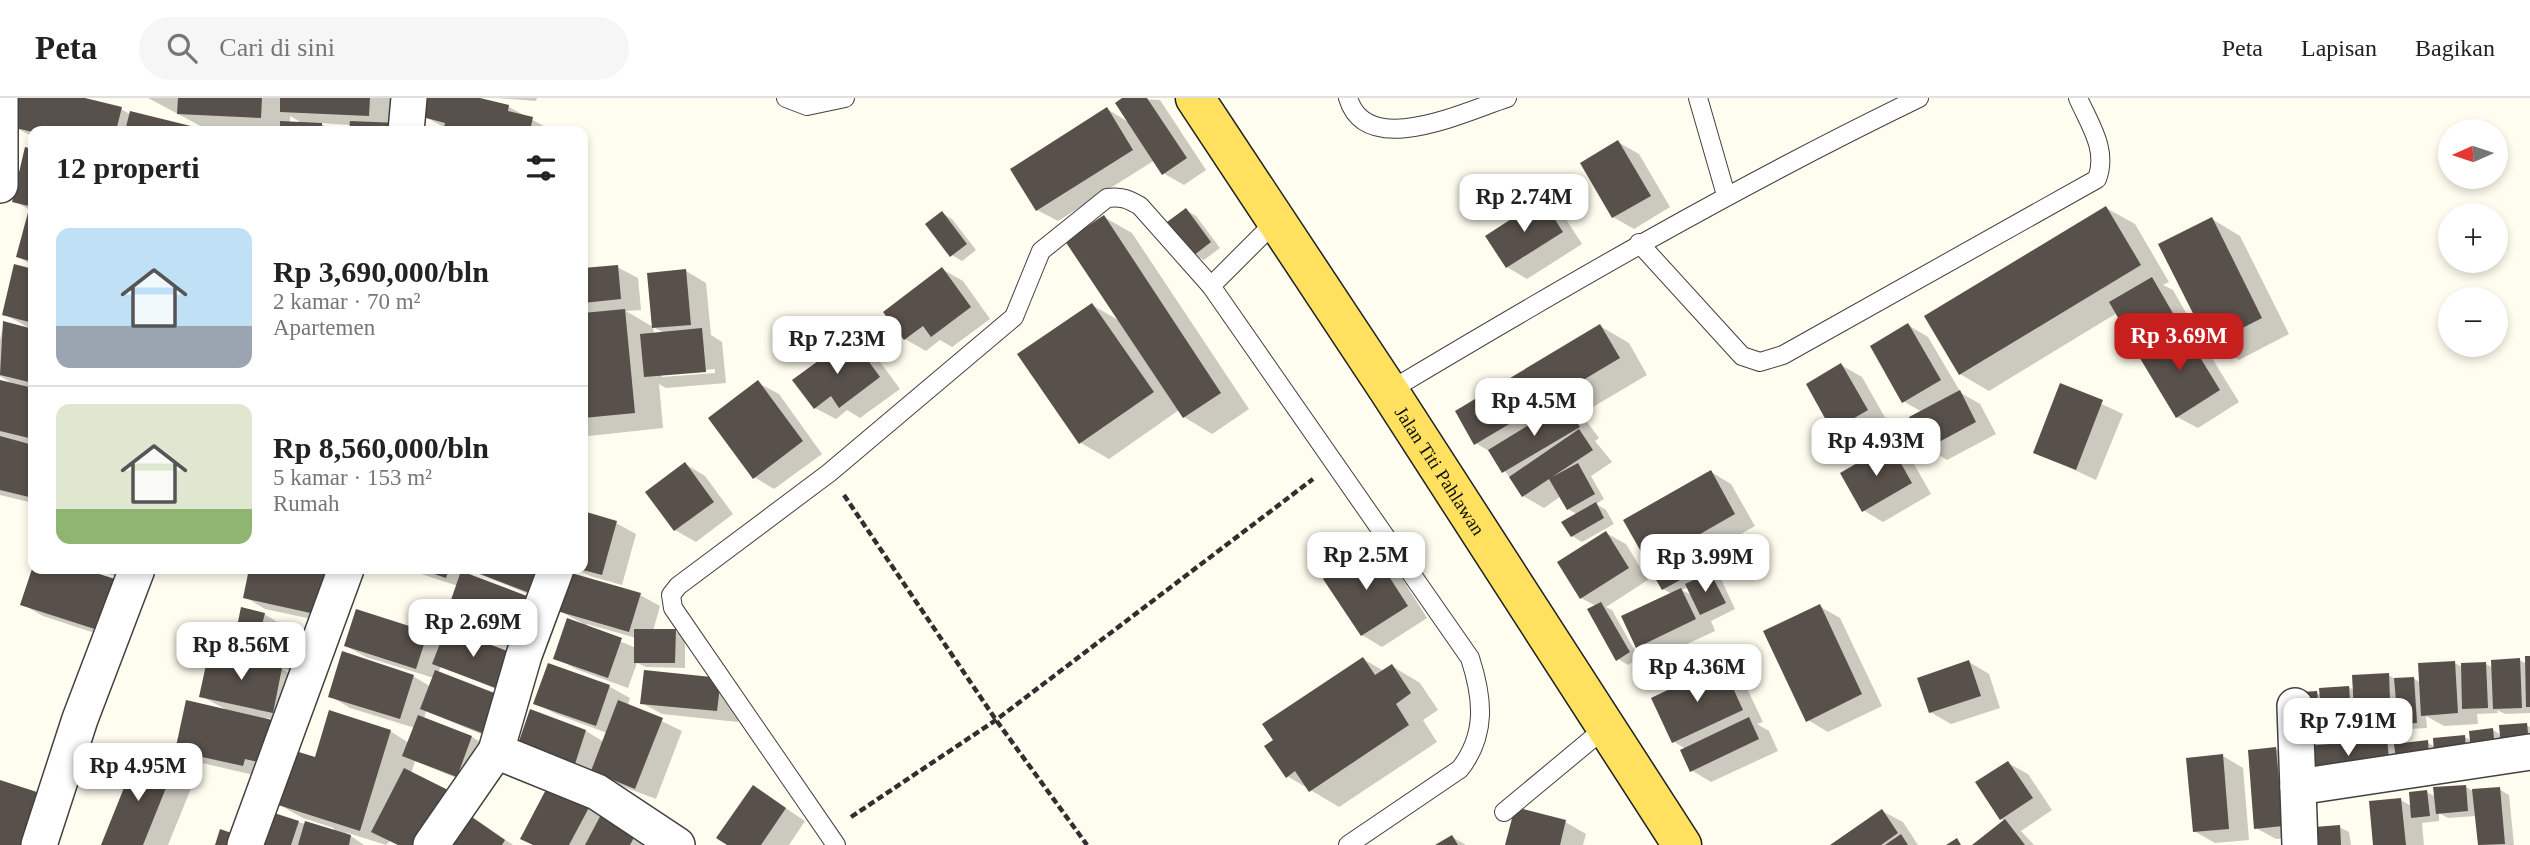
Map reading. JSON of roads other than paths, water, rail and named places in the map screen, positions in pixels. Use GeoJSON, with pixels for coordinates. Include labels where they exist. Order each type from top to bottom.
{"type":"FeatureCollection","features":[{"type":"Feature","properties":{"kind":"main road","name":"Jalan Titi Pahlawan"},"geometry":{"type":"LineString","coordinates":[[1195,98],[1389,391],[1682,845]]}},
{"type":"Feature","properties":{"kind":"street"},"geometry":{"type":"LineString","coordinates":[[0,98],[0,181]]}},
{"type":"Feature","properties":{"kind":"street"},"geometry":{"type":"LineString","coordinates":[[406,126],[409,98]]}},
{"type":"Feature","properties":{"kind":"street"},"geometry":{"type":"LineString","coordinates":[[40,845],[80,719],[135,574]]}},
{"type":"Feature","properties":{"kind":"street"},"geometry":{"type":"LineString","coordinates":[[245,845],[344,574]]}},
{"type":"Feature","properties":{"kind":"street"},"geometry":{"type":"LineString","coordinates":[[431,845],[496,751],[524,655],[554,574]]}},
{"type":"Feature","properties":{"kind":"street"},"geometry":{"type":"LineString","coordinates":[[2295,706],[2300,845]]}},
{"type":"Feature","properties":{"kind":"street"},"geometry":{"type":"LineString","coordinates":[[496,751],[597,792],[677,845]]}},
{"type":"Feature","properties":{"kind":"street"},"geometry":{"type":"LineString","coordinates":[[2298,787],[2530,752]]}},
{"type":"Feature","properties":{"kind":"lane"},"geometry":{"type":"LineString","coordinates":[[786,98],[807,106],[845,98]]}},
{"type":"Feature","properties":{"kind":"lane"},"geometry":{"type":"LineString","coordinates":[[1348,98],[1351,107],[1372,128],[1402,131],[1507,98]]}},
{"type":"Feature","properties":{"kind":"lane"},"geometry":{"type":"LineString","coordinates":[[1698,98],[1726,195]]}},
{"type":"Feature","properties":{"kind":"lane"},"geometry":{"type":"LineString","coordinates":[[1389,391],[1639,243],[1726,195],[1919,98]]}},
{"type":"Feature","properties":{"kind":"lane"},"geometry":{"type":"LineString","coordinates":[[1639,243],[1742,356],[1760,362],[1783,355],[2096,179],[2102,166],[2101,150],[2078,98]]}},
{"type":"Feature","properties":{"kind":"lane"},"geometry":{"type":"LineString","coordinates":[[832,839],[673,608],[671,595],[678,586],[829,473],[1014,317],[1041,251],[1107,198],[1127,198],[1139,206],[1211,286],[1470,658],[1480,691],[1480,722],[1474,752],[1460,769],[1348,845]]}},
{"type":"Feature","properties":{"kind":"lane"},"geometry":{"type":"LineString","coordinates":[[1211,286],[1276,221]]}},
{"type":"Feature","properties":{"kind":"lane"},"geometry":{"type":"LineString","coordinates":[[1504,812],[1605,728]]}}]}
